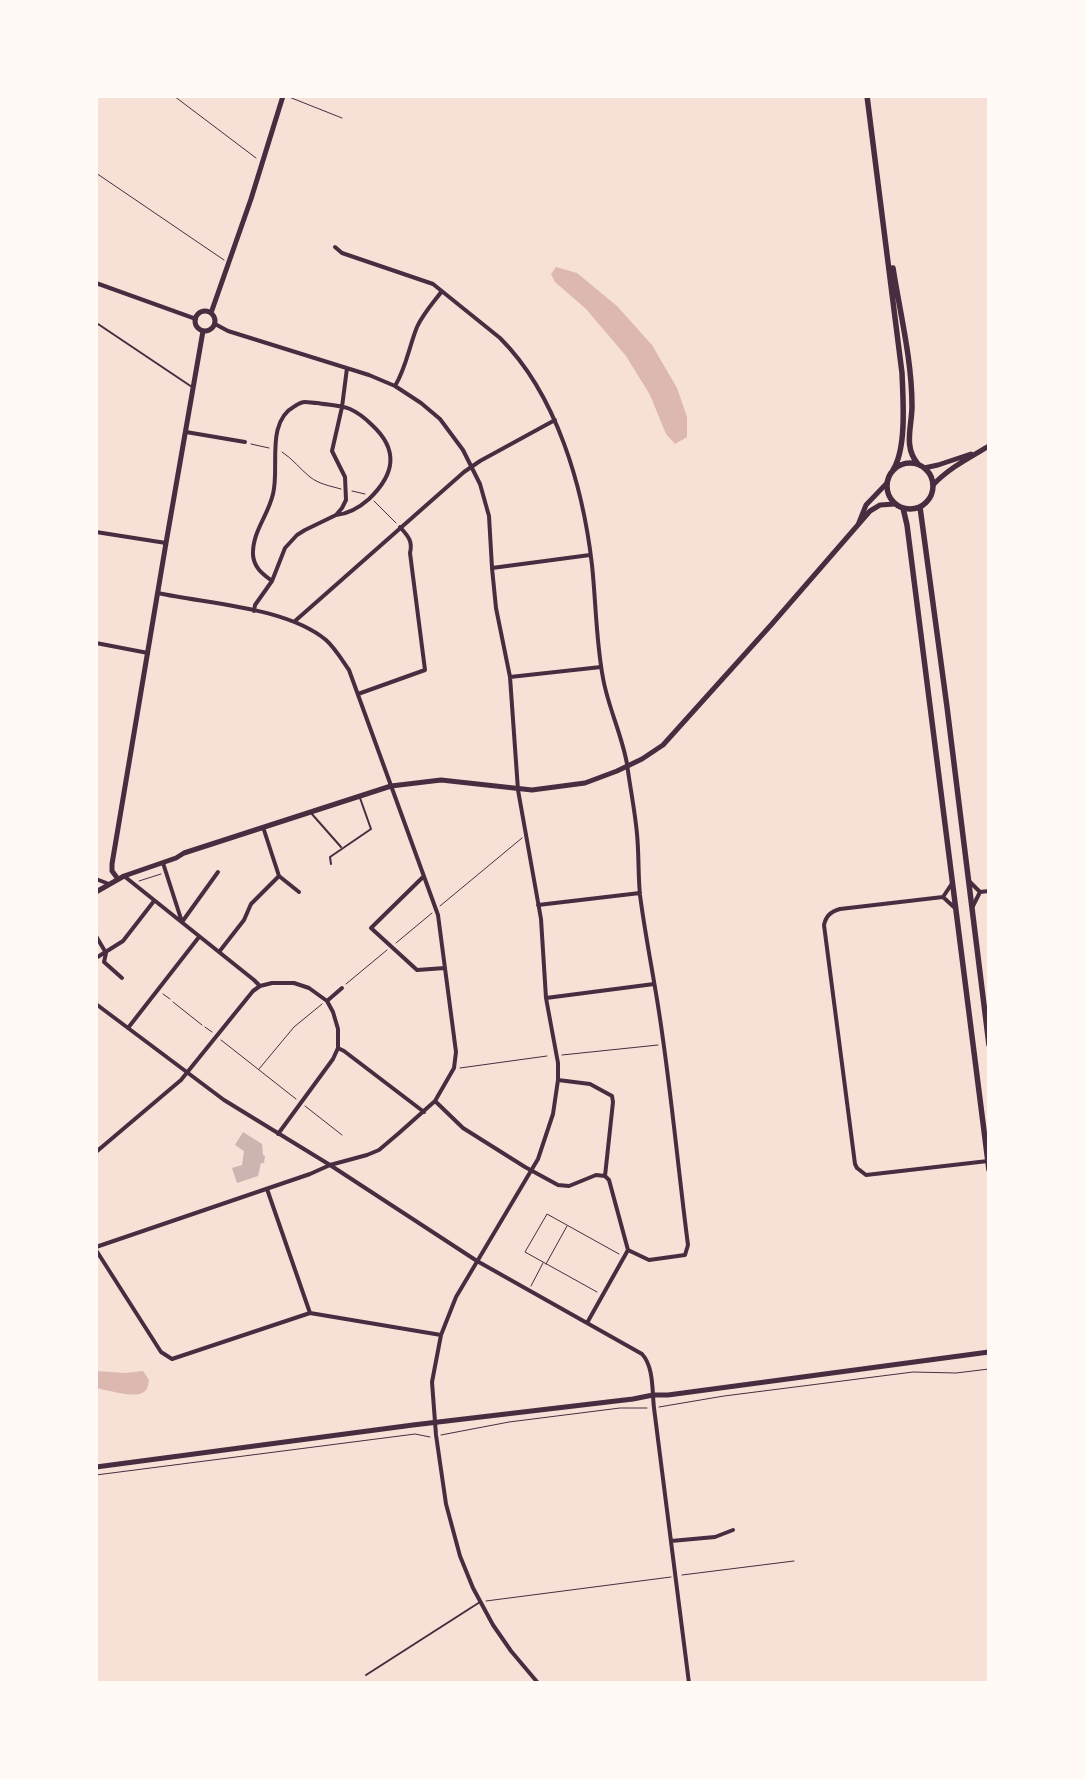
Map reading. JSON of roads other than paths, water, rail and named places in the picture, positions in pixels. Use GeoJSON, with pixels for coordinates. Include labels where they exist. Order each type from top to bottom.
{"type":"FeatureCollection","features":[{"type":"Feature","properties":{"kind":"main road"},"geometry":{"type":"LineString","coordinates":[[210,313],[252,200],[284,96]]}},
{"type":"Feature","properties":{"kind":"main road"},"geometry":{"type":"LineString","coordinates":[[856,527],[866,505],[887,483],[900,453],[903,408],[902,373],[867,96]]}},
{"type":"Feature","properties":{"kind":"main road"},"geometry":{"type":"LineString","coordinates":[[879,186],[910,375],[912,406],[909,447],[912,456],[932,478],[933,485],[930,498],[920,507],[908,510],[895,504],[887,491],[887,483]]}},
{"type":"Feature","properties":{"kind":"main road"},"geometry":{"type":"LineString","coordinates":[[202,312],[210,313],[215,318],[215,324],[211,330],[203,331],[197,326],[196,319],[202,312]]}},
{"type":"Feature","properties":{"kind":"main road"},"geometry":{"type":"LineString","coordinates":[[118,879],[112,871],[112,864],[203,331]]}},
{"type":"Feature","properties":{"kind":"main road"},"geometry":{"type":"LineString","coordinates":[[933,485],[956,465],[989,446]]}},
{"type":"Feature","properties":{"kind":"main road"},"geometry":{"type":"LineString","coordinates":[[893,470],[906,463],[921,466],[938,465],[979,452]]}},
{"type":"Feature","properties":{"kind":"main road"},"geometry":{"type":"LineString","coordinates":[[96,892],[124,876],[163,863],[184,853],[391,786],[441,780],[518,790],[558,788],[585,783],[642,759],[663,745],[685,722],[876,506],[895,504]]}},
{"type":"Feature","properties":{"kind":"main road"},"geometry":{"type":"LineString","coordinates":[[920,507],[989,1045]]}},
{"type":"Feature","properties":{"kind":"main road"},"geometry":{"type":"LineString","coordinates":[[902,508],[906,525],[957,910],[989,1170]]}},
{"type":"Feature","properties":{"kind":"main road"},"geometry":{"type":"LineString","coordinates":[[96,1467],[633,1399],[652,1395],[668,1395],[989,1352]]}},
{"type":"Feature","properties":{"kind":"street"},"geometry":{"type":"LineString","coordinates":[[335,247],[342,253],[433,284],[482,322],[510,347],[531,377],[555,420],[577,485],[590,555],[605,692],[627,766],[637,834],[640,893],[663,1044],[688,1245],[685,1255],[649,1260],[628,1250]]}},
{"type":"Feature","properties":{"kind":"street"},"geometry":{"type":"LineString","coordinates":[[96,283],[196,319]]}},
{"type":"Feature","properties":{"kind":"street"},"geometry":{"type":"LineString","coordinates":[[395,386],[402,373],[418,326],[427,310],[442,292]]}},
{"type":"Feature","properties":{"kind":"street"},"geometry":{"type":"LineString","coordinates":[[215,324],[228,331],[347,368],[395,386],[421,403],[440,419],[463,450],[480,484],[489,516],[496,608],[510,677],[518,790],[540,919],[546,998],[557,1056],[558,1080],[553,1114],[547,1137],[532,1170],[456,1296],[441,1335],[432,1382],[436,1435],[451,1527],[460,1556],[480,1602],[511,1651],[538,1683]]}},
{"type":"Feature","properties":{"kind":"street"},"geometry":{"type":"LineString","coordinates":[[254,611],[255,605],[272,581],[285,548],[305,530],[336,515],[346,500],[345,476],[332,451],[342,406],[347,368]]}},
{"type":"Feature","properties":{"kind":"street"},"geometry":{"type":"LineString","coordinates":[[272,581],[258,571],[253,557],[256,533],[267,513],[273,494],[276,474],[277,432],[282,418],[292,408],[304,402],[342,406],[363,416],[380,432],[390,448],[391,467],[380,488],[364,504],[344,515],[336,515]]}},
{"type":"Feature","properties":{"kind":"street"},"geometry":{"type":"LineString","coordinates":[[295,621],[400,527],[472,466],[555,420]]}},
{"type":"Feature","properties":{"kind":"street"},"geometry":{"type":"LineString","coordinates":[[186,432],[245,442]]}},
{"type":"Feature","properties":{"kind":"street"},"geometry":{"type":"LineString","coordinates":[[358,694],[425,670],[410,553],[412,545],[409,537],[400,527]]}},
{"type":"Feature","properties":{"kind":"street"},"geometry":{"type":"LineString","coordinates":[[96,532],[166,543]]}},
{"type":"Feature","properties":{"kind":"street"},"geometry":{"type":"LineString","coordinates":[[492,568],[590,555]]}},
{"type":"Feature","properties":{"kind":"street"},"geometry":{"type":"LineString","coordinates":[[158,593],[254,611],[295,621],[327,641],[349,670],[438,915],[456,1052],[454,1068],[435,1101],[378,1150],[330,1165],[310,1174],[96,1248],[162,1352],[170,1358],[175,1359],[310,1313],[441,1335]]}},
{"type":"Feature","properties":{"kind":"street"},"geometry":{"type":"LineString","coordinates":[[96,643],[148,653]]}},
{"type":"Feature","properties":{"kind":"street"},"geometry":{"type":"LineString","coordinates":[[510,677],[601,666]]}},
{"type":"Feature","properties":{"kind":"street"},"geometry":{"type":"LineString","coordinates":[[263,827],[279,876],[299,892]]}},
{"type":"Feature","properties":{"kind":"street"},"geometry":{"type":"LineString","coordinates":[[163,863],[182,922]]}},
{"type":"Feature","properties":{"kind":"street"},"geometry":{"type":"LineString","coordinates":[[182,922],[218,872]]}},
{"type":"Feature","properties":{"kind":"street"},"geometry":{"type":"LineString","coordinates":[[124,876],[260,986]]}},
{"type":"Feature","properties":{"kind":"street"},"geometry":{"type":"LineString","coordinates":[[219,952],[244,920],[251,904],[279,876]]}},
{"type":"Feature","properties":{"kind":"street"},"geometry":{"type":"LineString","coordinates":[[424,876],[371,928],[417,970],[445,968]]}},
{"type":"Feature","properties":{"kind":"street"},"geometry":{"type":"LineString","coordinates":[[96,879],[109,884]]}},
{"type":"Feature","properties":{"kind":"street"},"geometry":{"type":"LineString","coordinates":[[968,879],[980,892]]}},
{"type":"Feature","properties":{"kind":"street"},"geometry":{"type":"LineString","coordinates":[[953,882],[942,896],[835,910],[825,920],[824,925],[855,1164],[862,1173],[871,1175],[988,1160]]}},
{"type":"Feature","properties":{"kind":"street"},"geometry":{"type":"LineString","coordinates":[[980,892],[989,891]]}},
{"type":"Feature","properties":{"kind":"street"},"geometry":{"type":"LineString","coordinates":[[972,909],[980,892]]}},
{"type":"Feature","properties":{"kind":"street"},"geometry":{"type":"LineString","coordinates":[[538,905],[640,893]]}},
{"type":"Feature","properties":{"kind":"street"},"geometry":{"type":"LineString","coordinates":[[942,896],[957,910]]}},
{"type":"Feature","properties":{"kind":"street"},"geometry":{"type":"LineString","coordinates":[[96,958],[123,941],[154,900]]}},
{"type":"Feature","properties":{"kind":"street"},"geometry":{"type":"LineString","coordinates":[[96,936],[106,953],[104,962],[122,978]]}},
{"type":"Feature","properties":{"kind":"street"},"geometry":{"type":"LineString","coordinates":[[128,1028],[199,937]]}},
{"type":"Feature","properties":{"kind":"street"},"geometry":{"type":"LineString","coordinates":[[96,1152],[181,1080],[248,997],[260,986],[272,983],[294,983],[309,988],[327,1001],[333,1012],[338,1029],[338,1048],[329,1067],[278,1134]]}},
{"type":"Feature","properties":{"kind":"street"},"geometry":{"type":"LineString","coordinates":[[546,998],[654,984]]}},
{"type":"Feature","properties":{"kind":"street"},"geometry":{"type":"LineString","coordinates":[[327,1001],[342,988]]}},
{"type":"Feature","properties":{"kind":"street"},"geometry":{"type":"LineString","coordinates":[[96,1004],[224,1100],[330,1165],[477,1261],[646,1358],[652,1382],[652,1395],[689,1683]]}},
{"type":"Feature","properties":{"kind":"street"},"geometry":{"type":"LineString","coordinates":[[338,1048],[344,1050],[424,1112]]}},
{"type":"Feature","properties":{"kind":"street"},"geometry":{"type":"LineString","coordinates":[[558,1080],[590,1084],[612,1096],[613,1102],[605,1176]]}},
{"type":"Feature","properties":{"kind":"street"},"geometry":{"type":"LineString","coordinates":[[435,1101],[463,1128],[558,1185],[569,1186],[596,1175],[605,1176],[609,1180],[628,1250],[587,1324]]}},
{"type":"Feature","properties":{"kind":"street"},"geometry":{"type":"LineString","coordinates":[[267,1189],[310,1313]]}},
{"type":"Feature","properties":{"kind":"street"},"geometry":{"type":"LineString","coordinates":[[671,1541],[716,1536],[733,1530]]}},
{"type":"Feature","properties":{"kind":"lane"},"geometry":{"type":"LineString","coordinates":[[98,324],[194,388]]}},
{"type":"Feature","properties":{"kind":"lane"},"geometry":{"type":"LineString","coordinates":[[331,864],[330,857],[371,829],[359,796]]}},
{"type":"Feature","properties":{"kind":"lane"},"geometry":{"type":"LineString","coordinates":[[310,811],[342,848]]}},
{"type":"Feature","properties":{"kind":"lane"},"geometry":{"type":"LineString","coordinates":[[366,1675],[480,1602]]}}]}
